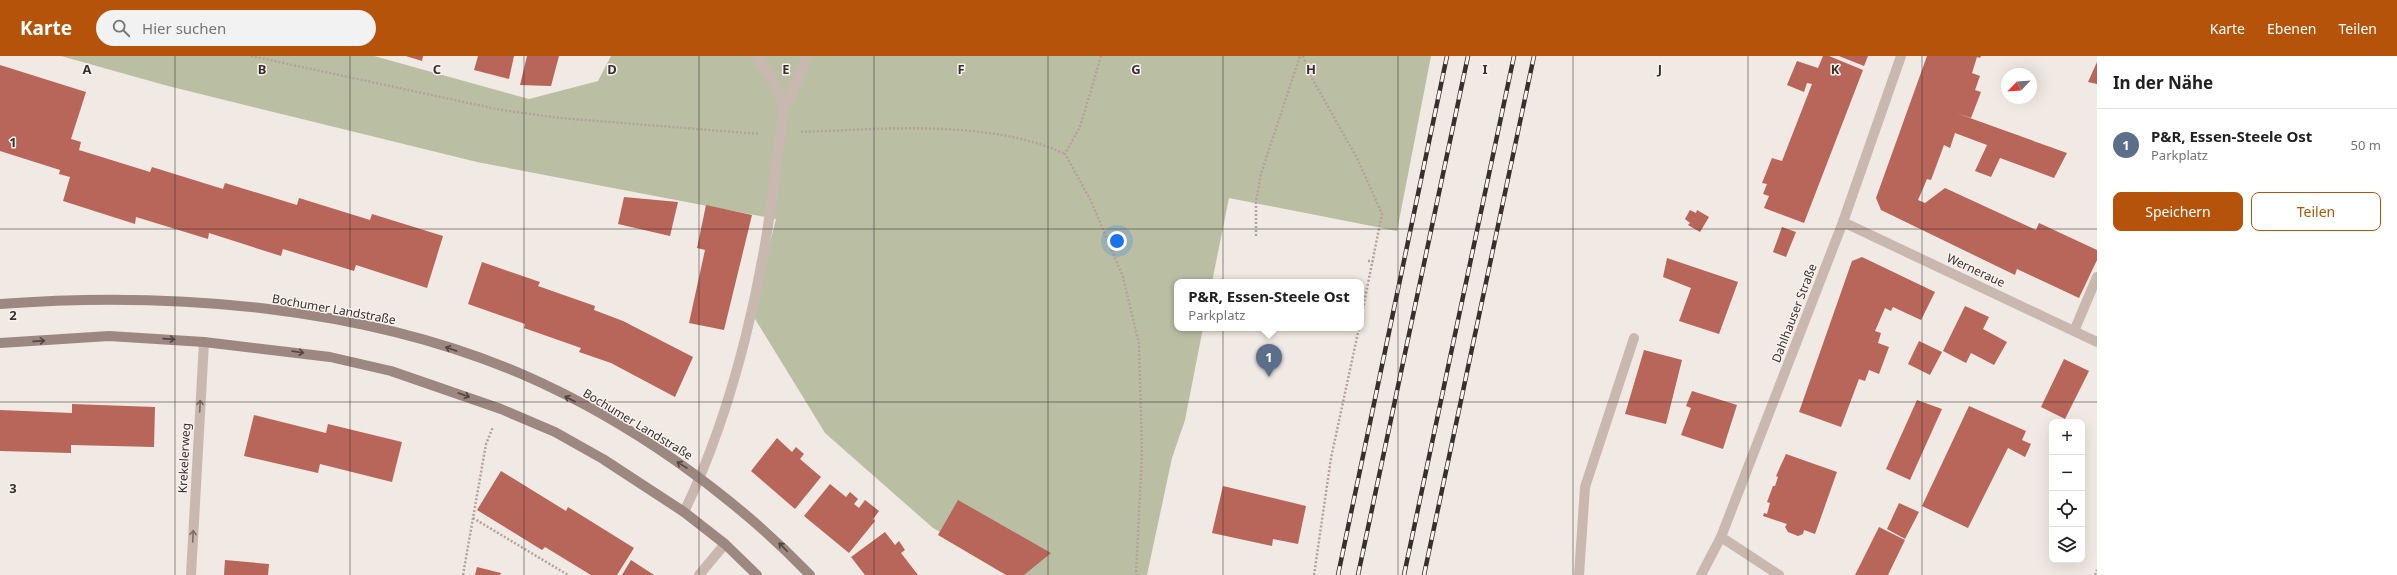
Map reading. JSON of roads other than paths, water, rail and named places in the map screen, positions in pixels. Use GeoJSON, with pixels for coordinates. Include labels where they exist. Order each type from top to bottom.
{"type":"FeatureCollection","features":[{"type":"Feature","properties":{"kind":"main road","name":"Bochumer Landstraße"},"geometry":{"type":"LineString","coordinates":[[0,304],[104,298],[205,304],[270,310],[335,320],[392,332],[449,348],[524,375],[625,429],[701,477],[777,540],[810,575]]}},
{"type":"Feature","properties":{"kind":"main road"},"geometry":{"type":"LineString","coordinates":[[0,343],[109,336],[204,342],[330,356],[398,374],[501,409],[555,432],[603,460],[684,512],[725,544],[758,575]]}},
{"type":"Feature","properties":{"kind":"street"},"geometry":{"type":"LineString","coordinates":[[756,56],[773,80],[783,104],[790,99],[807,56]]}},
{"type":"Feature","properties":{"kind":"street","name":"Dahlhauser Straße"},"geometry":{"type":"LineString","coordinates":[[1701,575],[1721,537],[1843,222],[1901,56]]}},
{"type":"Feature","properties":{"kind":"street","name":"Bochumer Landstraße"},"geometry":{"type":"LineString","coordinates":[[684,512],[701,477],[737,370],[770,221],[783,104]]}},
{"type":"Feature","properties":{"kind":"street","name":"Werneraue"},"geometry":{"type":"LineString","coordinates":[[1843,222],[2097,342]]}},
{"type":"Feature","properties":{"kind":"street"},"geometry":{"type":"LineString","coordinates":[[2074,331],[2097,277]]}},
{"type":"Feature","properties":{"kind":"street"},"geometry":{"type":"LineString","coordinates":[[1579,575],[1585,487],[1634,338]]}},
{"type":"Feature","properties":{"kind":"street","name":"Krekelerweg"},"geometry":{"type":"LineString","coordinates":[[191,575],[204,342]]}},
{"type":"Feature","properties":{"kind":"street"},"geometry":{"type":"LineString","coordinates":[[1721,537],[1779,575]]}},
{"type":"Feature","properties":{"kind":"street"},"geometry":{"type":"LineString","coordinates":[[699,575],[725,544]]}},
{"type":"Feature","properties":{"kind":"railway"},"geometry":{"type":"LineString","coordinates":[[1338,575],[1447,56]]}},
{"type":"Feature","properties":{"kind":"railway"},"geometry":{"type":"LineString","coordinates":[[1358,575],[1468,56]]}},
{"type":"Feature","properties":{"kind":"railway"},"geometry":{"type":"LineString","coordinates":[[1404,575],[1514,56]]}},
{"type":"Feature","properties":{"kind":"railway"},"geometry":{"type":"LineString","coordinates":[[1424,575],[1534,56]]}},
{"type":"Feature","properties":{"kind":"place","name":"P&R, Essen-Steele Ost"},"geometry":{"type":"Point","coordinates":[1269,377]}}]}
